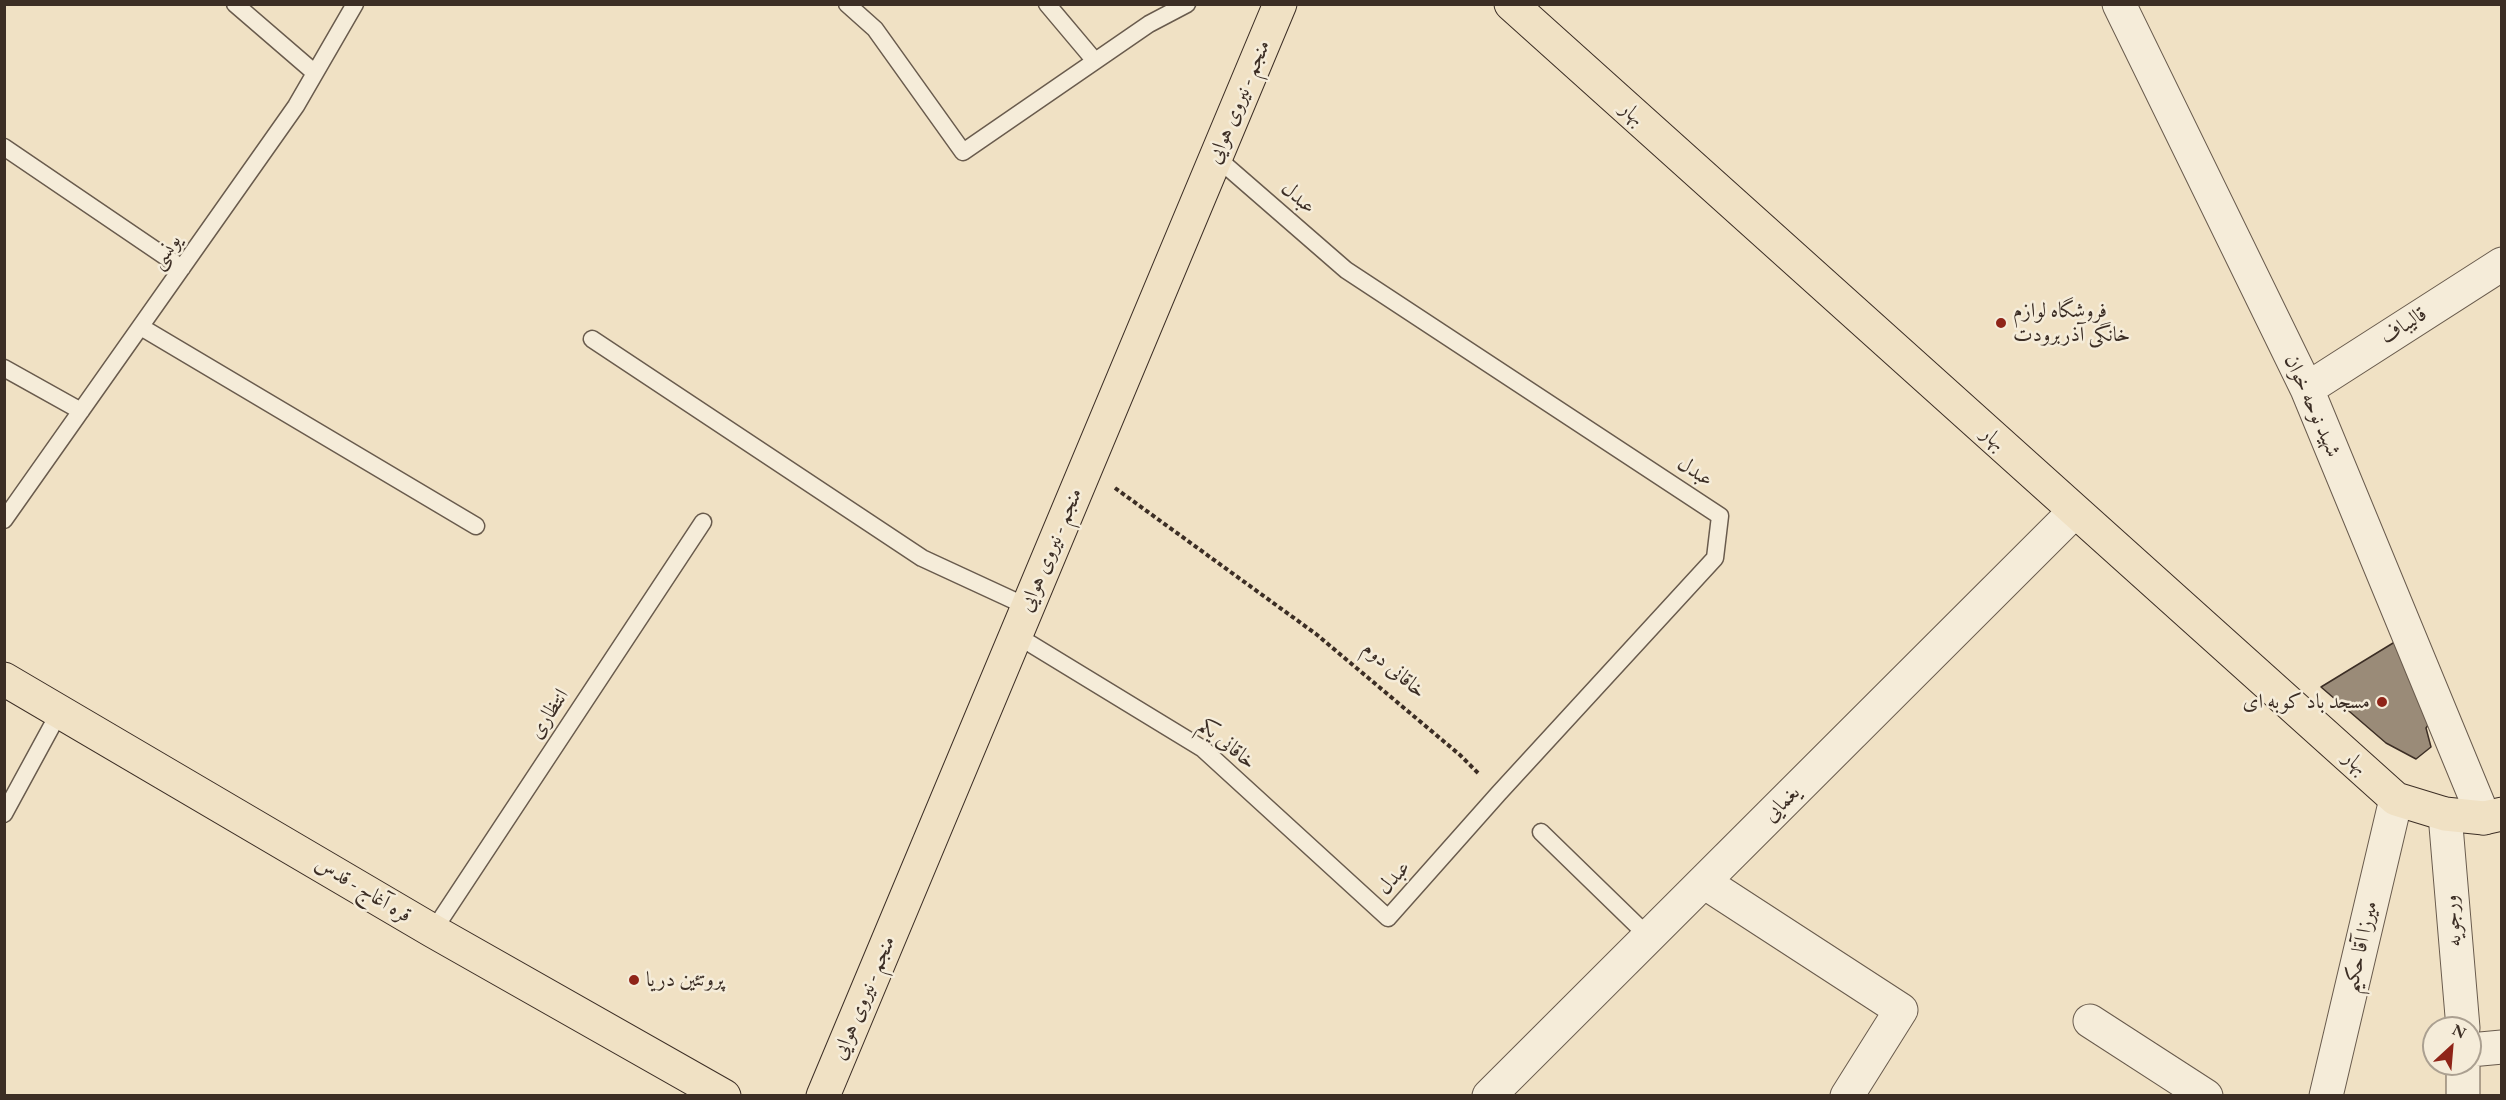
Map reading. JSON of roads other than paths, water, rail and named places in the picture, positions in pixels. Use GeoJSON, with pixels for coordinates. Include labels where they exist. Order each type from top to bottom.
{"type":"FeatureCollection","features":[{"type":"Feature","properties":{"kind":"main road","name":"منجم - نیروی هوایی"},"geometry":{"type":"LineString","coordinates":[[823,1095],[1280,4]]}},
{"type":"Feature","properties":{"kind":"main road","name":"بهار"},"geometry":{"type":"LineString","coordinates":[[1511,4],[2396,799],[2445,814],[2493,816]]}},
{"type":"Feature","properties":{"kind":"main road","name":"قره آغاج - قدس"},"geometry":{"type":"LineString","coordinates":[[4,679],[433,931],[724,1095]]}},
{"type":"Feature","properties":{"kind":"street","name":"شهید نوحه خوان"},"geometry":{"type":"LineString","coordinates":[[2119,4],[2307,389],[2493,816]]}},
{"type":"Feature","properties":{"kind":"street","name":"قالیباف"},"geometry":{"type":"LineString","coordinates":[[2307,389],[2502,264]]}},
{"type":"Feature","properties":{"kind":"street","name":"یغمایی"},"geometry":{"type":"LineString","coordinates":[[1489,1095],[2074,512]]}},
{"type":"Feature","properties":{"kind":"street","name":"میرزا آقا حکیم"},"geometry":{"type":"LineString","coordinates":[[2326,1095],[2396,799]]}},
{"type":"Feature","properties":{"kind":"street","name":"ورجویه"},"geometry":{"type":"LineString","coordinates":[[2445,814],[2462,1016]]}},
{"type":"Feature","properties":{"kind":"street"},"geometry":{"type":"LineString","coordinates":[[1704,882],[1901,1010],[1847,1095]]}},
{"type":"Feature","properties":{"kind":"street"},"geometry":{"type":"LineString","coordinates":[[2090,1021],[2206,1095]]}},
{"type":"Feature","properties":{"kind":"street"},"geometry":{"type":"LineString","coordinates":[[2482,1049],[2502,1047]]}},
{"type":"Feature","properties":{"kind":"street"},"geometry":{"type":"LineString","coordinates":[[2463,1076],[2463,1095]]}},
{"type":"Feature","properties":{"kind":"lane"},"geometry":{"type":"LineString","coordinates":[[235,4],[315,73]]}},
{"type":"Feature","properties":{"kind":"lane","name":"یونسی"},"geometry":{"type":"LineString","coordinates":[[4,520],[296,106],[355,4]]}},
{"type":"Feature","properties":{"kind":"lane"},"geometry":{"type":"LineString","coordinates":[[847,4],[875,29],[963,152],[1149,24],[1187,4]]}},
{"type":"Feature","properties":{"kind":"lane"},"geometry":{"type":"LineString","coordinates":[[1047,4],[1095,61]]}},
{"type":"Feature","properties":{"kind":"lane"},"geometry":{"type":"LineString","coordinates":[[4,147],[182,268]]}},
{"type":"Feature","properties":{"kind":"lane","name":"عبدل"},"geometry":{"type":"LineString","coordinates":[[1216,157],[1346,270],[1720,516],[1715,558],[1499,793],[1388,918]]}},
{"type":"Feature","properties":{"kind":"lane"},"geometry":{"type":"LineString","coordinates":[[141,327],[476,526]]}},
{"type":"Feature","properties":{"kind":"lane","name":"خاقانی یکم"},"geometry":{"type":"LineString","coordinates":[[592,339],[922,558],[1022,621],[1203,749],[1388,918]]}},
{"type":"Feature","properties":{"kind":"lane"},"geometry":{"type":"LineString","coordinates":[[4,368],[81,411]]}},
{"type":"Feature","properties":{"kind":"lane","name":"انتظاری"},"geometry":{"type":"LineString","coordinates":[[433,931],[703,522]]}},
{"type":"Feature","properties":{"kind":"lane"},"geometry":{"type":"LineString","coordinates":[[4,814],[60,711]]}},
{"type":"Feature","properties":{"kind":"lane"},"geometry":{"type":"LineString","coordinates":[[1540,832],[1649,937]]}},
{"type":"Feature","properties":{"kind":"place","name":"فروشگاه لوازم خانگی آذربرودت"},"geometry":{"type":"Point","coordinates":[2001,323]}},
{"type":"Feature","properties":{"kind":"place","name":"مسجد باد کوبه ای"},"geometry":{"type":"Point","coordinates":[2382,702]}},
{"type":"Feature","properties":{"kind":"place","name":"پروتئین دریا"},"geometry":{"type":"Point","coordinates":[634,980]}}]}
